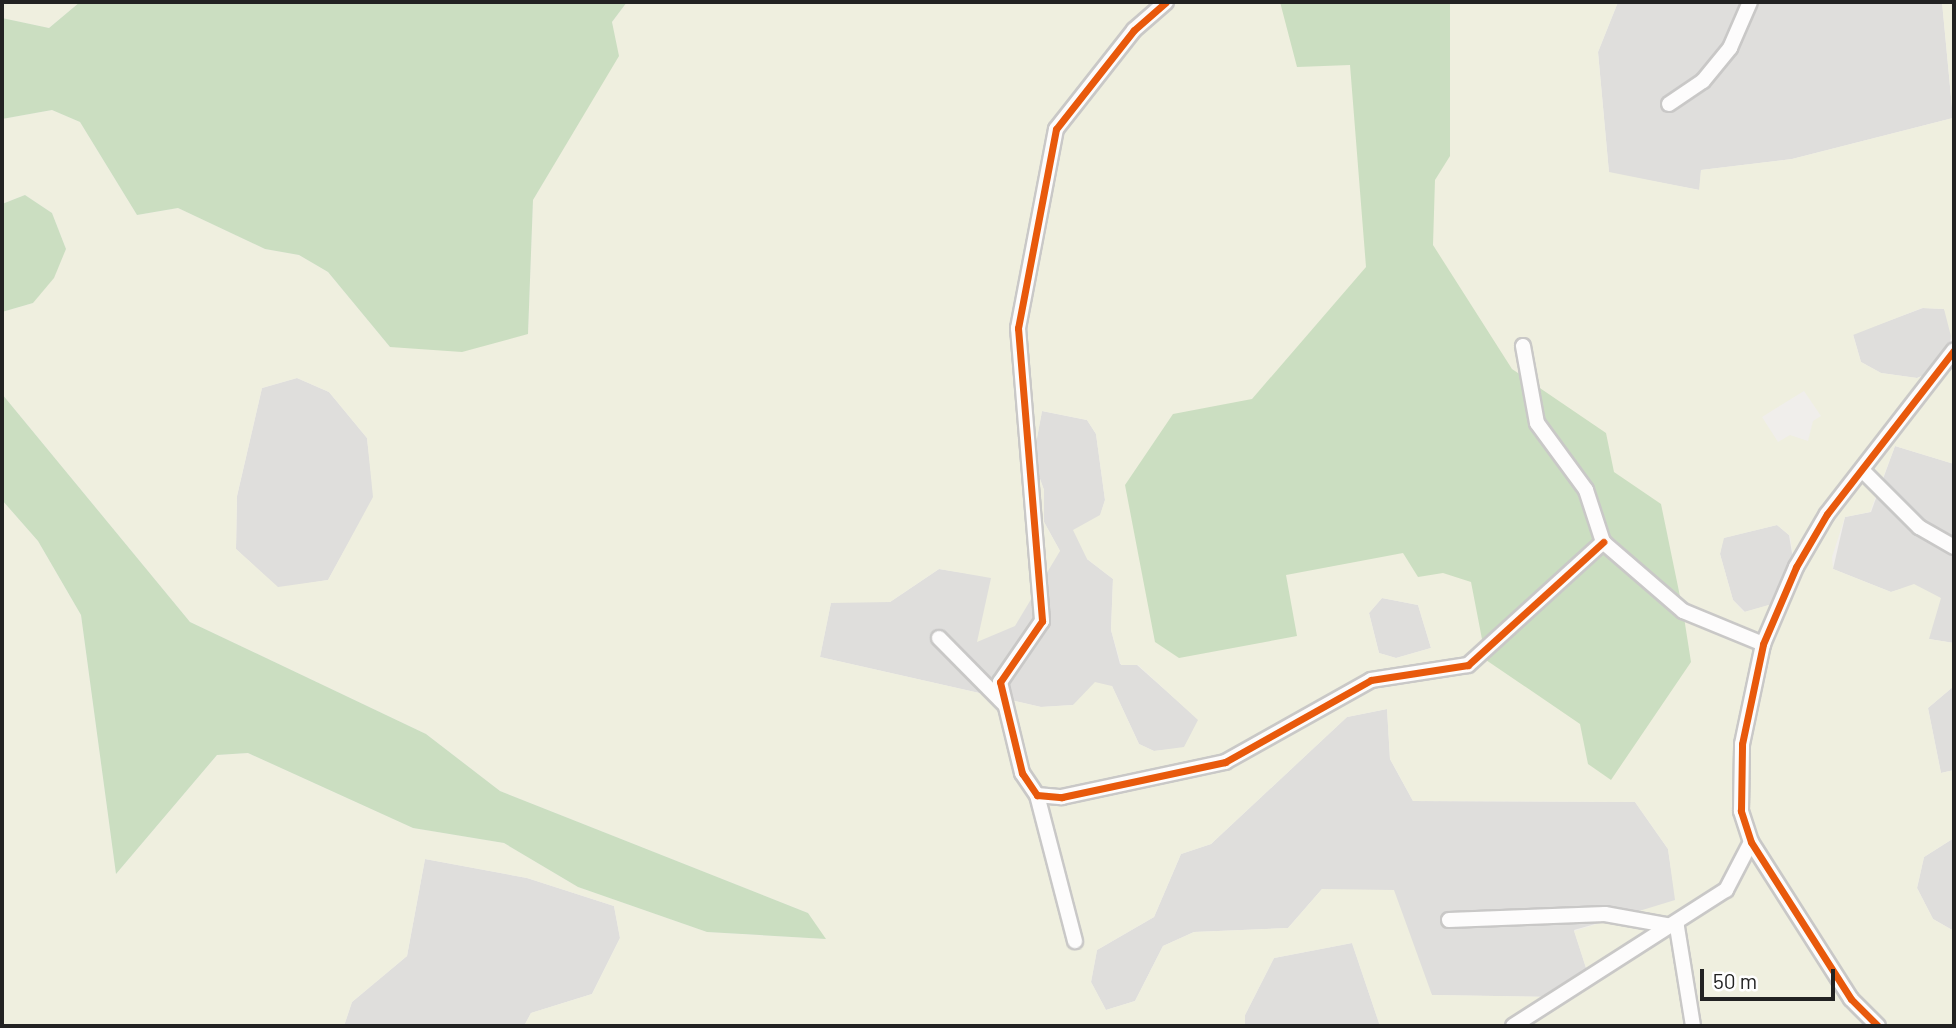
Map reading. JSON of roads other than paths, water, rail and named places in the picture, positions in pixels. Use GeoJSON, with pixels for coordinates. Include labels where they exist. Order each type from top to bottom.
{"type":"FeatureCollection","features":[{"type":"Feature","properties":{"kind":"street"},"geometry":{"type":"LineString","coordinates":[[1075,941],[1037,795],[1022,773],[1000,682],[1009,663],[1042,621],[1018,328],[1056,129],[1134,30],[1166,2]]}},
{"type":"Feature","properties":{"kind":"street"},"geometry":{"type":"LineString","coordinates":[[1669,104],[1703,81],[1730,48],[1750,2]]}},
{"type":"Feature","properties":{"kind":"street"},"geometry":{"type":"LineString","coordinates":[[1523,346],[1537,423],[1566,454],[1586,489],[1603,542],[1683,611],[1763,644]]}},
{"type":"Feature","properties":{"kind":"street"},"geometry":{"type":"LineString","coordinates":[[1878,1026],[1850,999],[1751,842],[1741,811],[1742,744],[1763,644],[1796,567],[1862,470],[1954,350]]}},
{"type":"Feature","properties":{"kind":"street"},"geometry":{"type":"LineString","coordinates":[[1862,470],[1919,527],[1954,547]]}},
{"type":"Feature","properties":{"kind":"street"},"geometry":{"type":"LineString","coordinates":[[1037,795],[1062,797],[1225,762],[1371,680],[1468,665],[1603,542]]}},
{"type":"Feature","properties":{"kind":"street"},"geometry":{"type":"LineString","coordinates":[[939,638],[1005,705]]}},
{"type":"Feature","properties":{"kind":"street"},"geometry":{"type":"LineString","coordinates":[[1513,1026],[1677,927],[1726,890],[1751,842]]}},
{"type":"Feature","properties":{"kind":"street"},"geometry":{"type":"LineString","coordinates":[[1449,920],[1605,914],[1677,927]]}},
{"type":"Feature","properties":{"kind":"street"},"geometry":{"type":"LineString","coordinates":[[1677,927],[1693,1026]]}}]}
